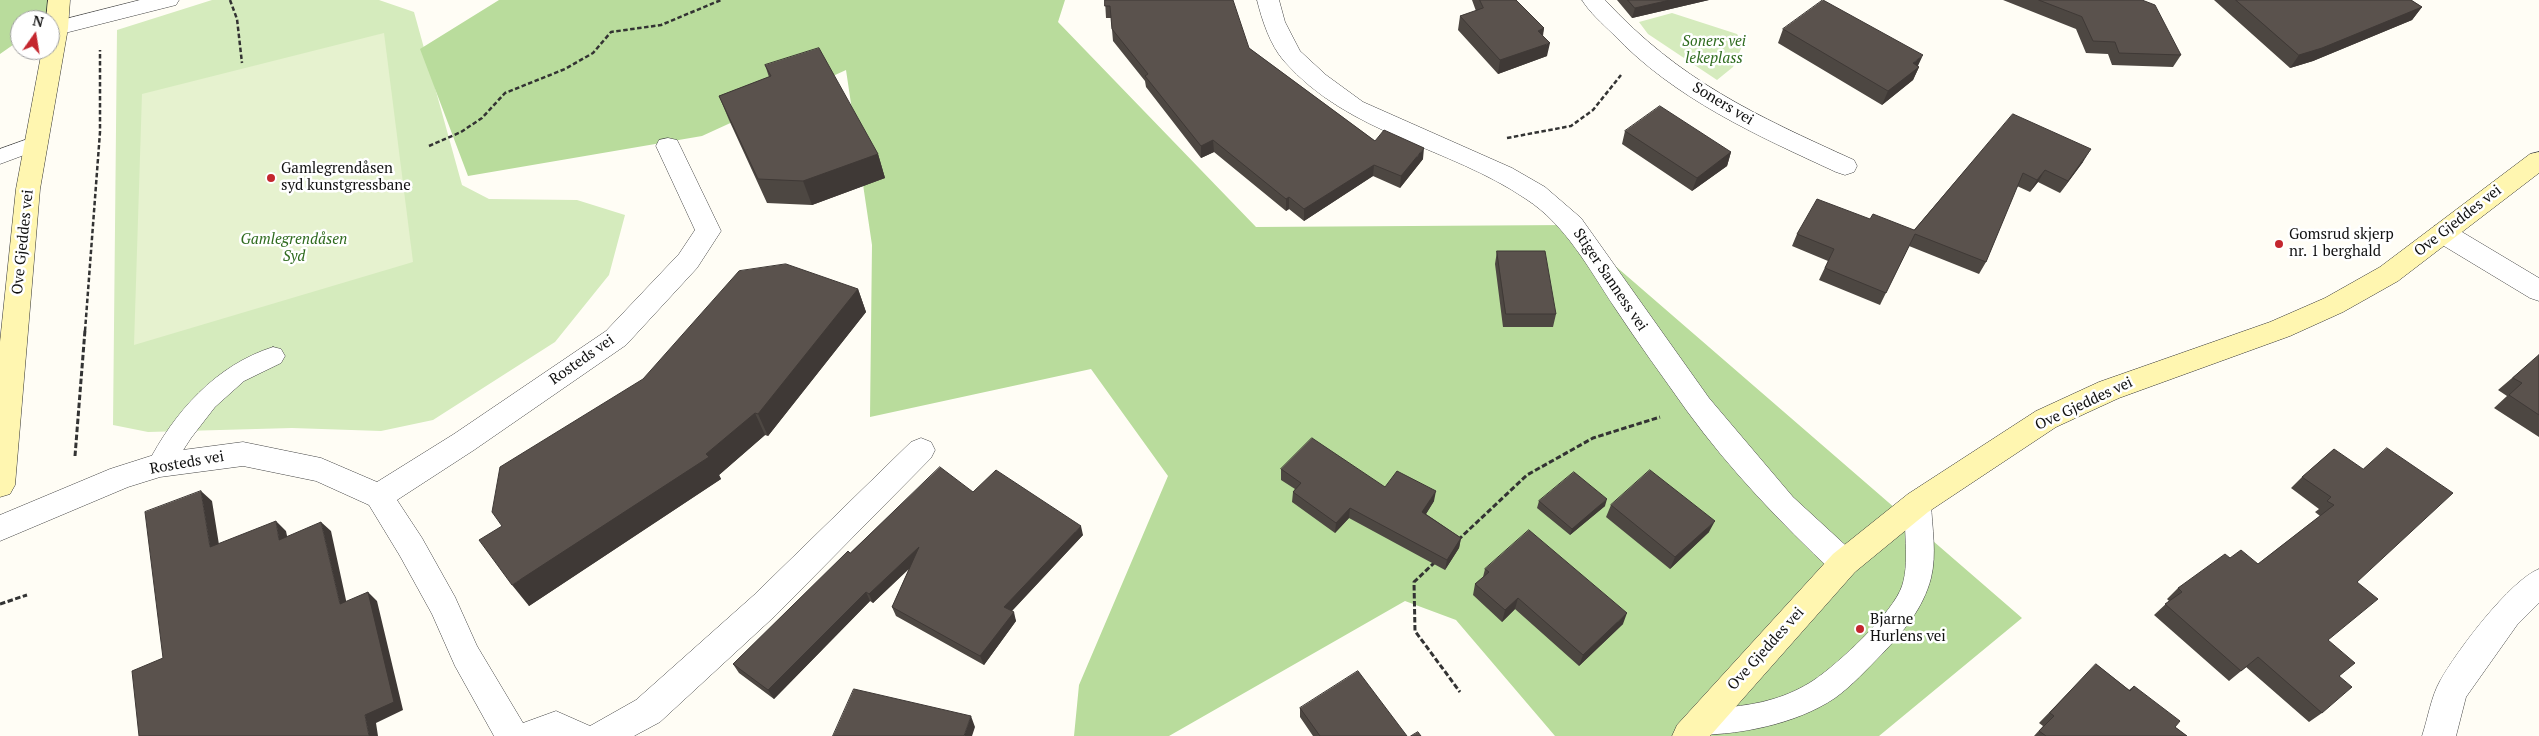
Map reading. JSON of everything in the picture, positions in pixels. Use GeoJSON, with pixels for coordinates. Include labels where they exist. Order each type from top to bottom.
{"type":"FeatureCollection","features":[{"type":"Feature","properties":{"kind":"street"},"geometry":{"type":"LineString","coordinates":[[60,27],[168,0]]}},
{"type":"Feature","properties":{"kind":"street","name":"Stiger Sanness vei"},"geometry":{"type":"LineString","coordinates":[[1268,0],[1274,22],[1291,55],[1318,80],[1355,108],[1502,174],[1536,193],[1572,224],[1642,328],[1699,406],[1783,506],[1844,563]]}},
{"type":"Feature","properties":{"kind":"street","name":"Soners vei"},"geometry":{"type":"LineString","coordinates":[[1593,0],[1656,62],[1721,105],[1844,166]]}},
{"type":"Feature","properties":{"kind":"street","name":"Ove Gjeddes vei"},"geometry":{"type":"LineString","coordinates":[[0,485],[28,189],[51,60]]}},
{"type":"Feature","properties":{"kind":"street","name":"Rosteds vei"},"geometry":{"type":"LineString","coordinates":[[0,528],[120,478],[160,466],[243,454],[322,470],[378,496],[464,442],[616,338],[688,261],[708,231],[668,146]]}},
{"type":"Feature","properties":{"kind":"street","name":"Ove Gjeddes vei"},"geometry":{"type":"LineString","coordinates":[[1693,731],[1844,563],[1918,503],[2046,419],[2109,390],[2280,329],[2334,305],[2389,274],[2539,160]]}},
{"type":"Feature","properties":{"kind":"street"},"geometry":{"type":"LineString","coordinates":[[2443,233],[2539,291]]}},
{"type":"Feature","properties":{"kind":"street"},"geometry":{"type":"LineString","coordinates":[[602,736],[648,711],[765,605],[921,450]]}},
{"type":"Feature","properties":{"kind":"street"},"geometry":{"type":"LineString","coordinates":[[378,496],[411,546],[444,608],[466,656],[512,736]]}},
{"type":"Feature","properties":{"kind":"street"},"geometry":{"type":"LineString","coordinates":[[2438,736],[2452,692],[2506,615],[2539,583]]}},
{"type":"Feature","properties":{"kind":"street"},"geometry":{"type":"LineString","coordinates":[[530,736],[556,727],[578,736]]}},
{"type":"Feature","properties":{"kind":"lane"},"geometry":{"type":"LineString","coordinates":[[0,157],[36,143]]}},
{"type":"Feature","properties":{"kind":"lane"},"geometry":{"type":"LineString","coordinates":[[160,466],[186,423],[210,396],[236,372],[273,356]]}},
{"type":"Feature","properties":{"kind":"lane"},"geometry":{"type":"LineString","coordinates":[[1693,731],[1787,709],[1820,692],[1838,678],[1897,620],[1914,589],[1920,567],[1918,503]]}},
{"type":"Feature","properties":{"kind":"path"},"geometry":{"type":"LineString","coordinates":[[230,0],[237,19],[242,63]]}},
{"type":"Feature","properties":{"kind":"path"},"geometry":{"type":"LineString","coordinates":[[429,146],[461,132],[482,118],[505,93],[565,69],[593,53],[611,32],[661,25],[721,0]]}},
{"type":"Feature","properties":{"kind":"path"},"geometry":{"type":"LineString","coordinates":[[75,461],[100,132],[100,18]]}},
{"type":"Feature","properties":{"kind":"path"},"geometry":{"type":"LineString","coordinates":[[1470,160],[1488,145],[1521,133],[1570,127],[1596,109],[1608,91],[1643,50]]}},
{"type":"Feature","properties":{"kind":"path"},"geometry":{"type":"LineString","coordinates":[[1456,542],[1527,475],[1593,438],[1699,406]]}},
{"type":"Feature","properties":{"kind":"path"},"geometry":{"type":"LineString","coordinates":[[1442,555],[1414,582],[1415,631],[1460,692]]}},
{"type":"Feature","properties":{"kind":"path"},"geometry":{"type":"LineString","coordinates":[[0,604],[27,595]]}},
{"type":"Feature","properties":{"kind":"green space"},"geometry":{"type":"Polygon","coordinates":[[[0,0],[57,0],[54,10],[10,10],[10,47],[0,54],[0,0]]]}},
{"type":"Feature","properties":{"kind":"green space","name":"Gamlegrendåsen Syd"},"geometry":{"type":"Polygon","coordinates":[[[212,0],[379,0],[414,12],[462,185],[489,199],[577,200],[625,215],[609,275],[555,342],[433,420],[381,431],[292,428],[148,432],[113,425],[117,30],[212,0]]]}},
{"type":"Feature","properties":{"kind":"green space"},"geometry":{"type":"Polygon","coordinates":[[[499,0],[1065,0],[1058,22],[1256,227],[1568,225],[2022,618],[1879,736],[1555,736],[1456,620],[1405,601],[1169,736],[1074,736],[1079,685],[1168,476],[1091,369],[870,417],[872,245],[846,70],[702,136],[468,176],[420,49],[499,0]]]}},
{"type":"Feature","properties":{"kind":"green space","name":"Soners vei lekeplass"},"geometry":{"type":"Polygon","coordinates":[[[1672,13],[1737,34],[1743,44],[1733,67],[1717,80],[1648,34],[1639,22],[1672,13]]]}},
{"type":"Feature","properties":{"kind":"green space","name":"Gamlegrendåsen syd kunstgressbane"},"geometry":{"type":"Polygon","coordinates":[[[384,33],[413,262],[134,345],[142,94],[384,33]]]}},
{"type":"Feature","properties":{"kind":"building"},"geometry":{"type":"Polygon","coordinates":[[[1105,0],[1233,0],[1249,48],[1375,141],[1384,130],[1424,148],[1401,176],[1374,165],[1304,209],[1289,197],[1286,199],[1213,140],[1201,146],[1145,76],[1148,74],[1112,29],[1110,6],[1105,6],[1105,0]]]}},
{"type":"Feature","properties":{"kind":"building"},"geometry":{"type":"Polygon","coordinates":[[[1480,0],[1516,0],[1544,28],[1538,31],[1550,43],[1500,60],[1460,16],[1483,8],[1480,0]]]}},
{"type":"Feature","properties":{"kind":"building"},"geometry":{"type":"Polygon","coordinates":[[[1628,0],[1670,0],[1635,8],[1628,0]]]}},
{"type":"Feature","properties":{"kind":"building"},"geometry":{"type":"Polygon","coordinates":[[[1823,0],[1923,55],[1913,63],[1919,67],[1888,91],[1783,29],[1823,0]]]}},
{"type":"Feature","properties":{"kind":"building"},"geometry":{"type":"Polygon","coordinates":[[[2039,0],[2142,0],[2155,5],[2181,55],[2119,53],[2115,42],[2093,41],[2082,17],[2039,0]]]}},
{"type":"Feature","properties":{"kind":"building"},"geometry":{"type":"Polygon","coordinates":[[[2236,0],[2411,0],[2422,7],[2322,48],[2299,55],[2236,0]]]}},
{"type":"Feature","properties":{"kind":"building"},"geometry":{"type":"Polygon","coordinates":[[[819,48],[878,154],[803,181],[758,179],[719,96],[771,76],[765,65],[819,48]]]}},
{"type":"Feature","properties":{"kind":"building"},"geometry":{"type":"Polygon","coordinates":[[[1660,106],[1731,152],[1697,178],[1625,131],[1660,106]]]}},
{"type":"Feature","properties":{"kind":"building"},"geometry":{"type":"Polygon","coordinates":[[[2013,114],[2091,149],[2068,181],[2045,170],[2037,180],[2023,173],[1986,262],[1915,234],[1886,293],[1825,268],[1834,249],[1797,234],[1817,199],[1870,219],[1873,214],[1914,230],[2013,114]]]}},
{"type":"Feature","properties":{"kind":"building"},"geometry":{"type":"Polygon","coordinates":[[[1497,251],[1545,251],[1556,314],[1506,314],[1497,251]]]}},
{"type":"Feature","properties":{"kind":"building"},"geometry":{"type":"Polygon","coordinates":[[[786,264],[858,289],[758,414],[755,413],[706,454],[709,457],[512,585],[479,540],[502,526],[492,512],[500,467],[643,379],[739,271],[786,264]]]}},
{"type":"Feature","properties":{"kind":"building"},"geometry":{"type":"Polygon","coordinates":[[[2539,355],[2539,415],[2509,395],[2522,383],[2513,378],[2539,355]]]}},
{"type":"Feature","properties":{"kind":"building"},"geometry":{"type":"Polygon","coordinates":[[[1312,438],[1385,487],[1397,471],[1436,491],[1422,512],[1461,538],[1447,560],[1350,508],[1336,523],[1293,492],[1301,483],[1281,469],[1312,438]]]}},
{"type":"Feature","properties":{"kind":"building"},"geometry":{"type":"Polygon","coordinates":[[[2387,448],[2453,493],[2357,582],[2378,599],[2328,640],[2355,663],[2339,676],[2352,687],[2322,713],[2258,657],[2241,671],[2165,604],[2182,592],[2178,588],[2225,554],[2230,558],[2241,550],[2258,564],[2334,505],[2327,501],[2331,497],[2302,477],[2334,449],[2363,469],[2387,448]]]}},
{"type":"Feature","properties":{"kind":"building"},"geometry":{"type":"Polygon","coordinates":[[[940,467],[973,492],[996,470],[1081,526],[1004,607],[1014,612],[980,656],[892,607],[919,547],[869,594],[866,592],[768,690],[733,664],[848,551],[850,553],[940,467]]]}},
{"type":"Feature","properties":{"kind":"building"},"geometry":{"type":"Polygon","coordinates":[[[1650,470],[1715,521],[1675,557],[1611,505],[1650,470]]]}},
{"type":"Feature","properties":{"kind":"building"},"geometry":{"type":"Polygon","coordinates":[[[1574,472],[1607,499],[1572,529],[1539,501],[1574,472]]]}},
{"type":"Feature","properties":{"kind":"building"},"geometry":{"type":"Polygon","coordinates":[[[201,491],[210,547],[276,521],[279,540],[321,522],[340,604],[368,592],[394,702],[365,715],[369,736],[139,736],[132,671],[163,658],[145,512],[201,491]]]}},
{"type":"Feature","properties":{"kind":"building"},"geometry":{"type":"Polygon","coordinates":[[[1529,530],[1627,613],[1583,655],[1518,598],[1505,610],[1475,584],[1489,572],[1485,569],[1529,530]]]}},
{"type":"Feature","properties":{"kind":"building"},"geometry":{"type":"Polygon","coordinates":[[[2096,664],[2130,691],[2134,686],[2180,721],[2175,727],[2187,736],[2046,736],[2039,731],[2054,716],[2050,713],[2096,664]]]}},
{"type":"Feature","properties":{"kind":"building"},"geometry":{"type":"Polygon","coordinates":[[[1358,671],[1407,736],[1320,736],[1300,708],[1358,671]]]}},
{"type":"Feature","properties":{"kind":"building"},"geometry":{"type":"Polygon","coordinates":[[[854,689],[971,716],[964,736],[833,736],[854,689]]]}},
{"type":"Feature","properties":{"kind":"building"},"geometry":{"type":"Polygon","coordinates":[[[1418,732],[1421,736],[1411,736],[1418,732]]]}},
{"type":"Feature","properties":{"kind":"place","name":"Gamlegrendåsen syd kunstgressbane"},"geometry":{"type":"Point","coordinates":[271,178]}},
{"type":"Feature","properties":{"kind":"place","name":"Gomsrud skjerp nr. 1 berghald"},"geometry":{"type":"Point","coordinates":[2279,244]}},
{"type":"Feature","properties":{"kind":"place","name":"Bjarne Hurlens vei"},"geometry":{"type":"Point","coordinates":[1860,629]}}]}
